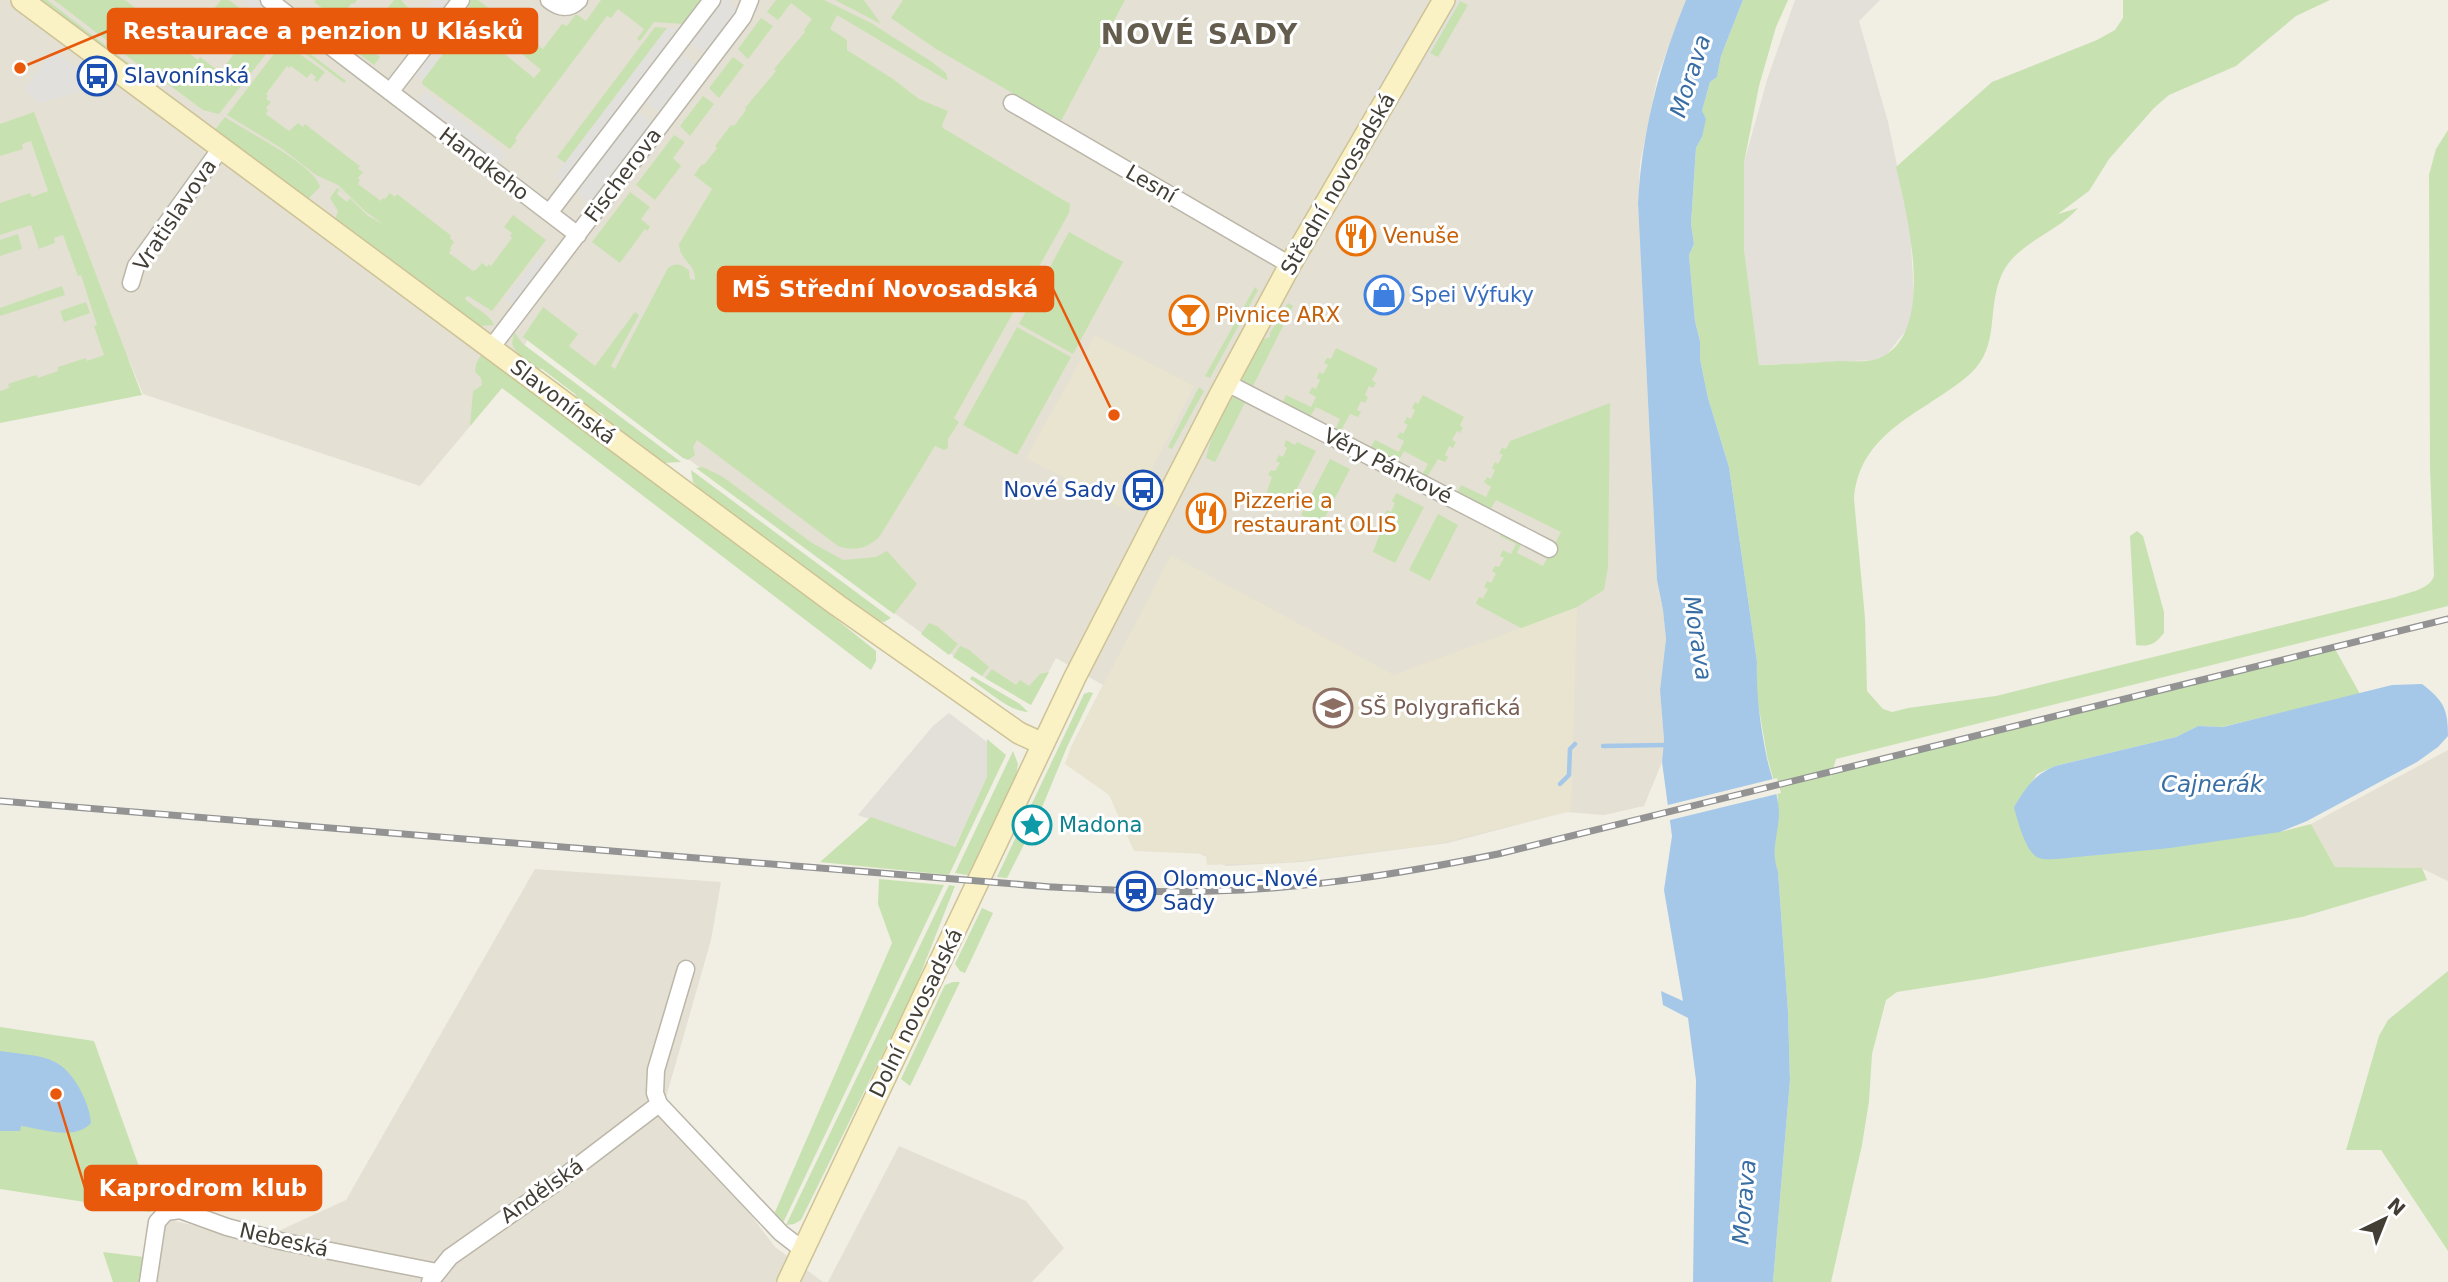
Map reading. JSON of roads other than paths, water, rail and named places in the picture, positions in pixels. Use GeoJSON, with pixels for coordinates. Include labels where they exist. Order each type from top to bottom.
{"type":"FeatureCollection","features":[{"type":"Feature","properties":{"kind":"main road","name":"Slavonínská"},"geometry":{"type":"LineString","coordinates":[[22,0],[837,605],[1019,733],[1044,744]]}},
{"type":"Feature","properties":{"kind":"main road","name":"Střední novosadská"},"geometry":{"type":"LineString","coordinates":[[1044,744],[1059,708],[1290,265],[1444,0]]}},
{"type":"Feature","properties":{"kind":"main road","name":"Dolní novosadská"},"geometry":{"type":"LineString","coordinates":[[788,1282],[1044,744]]}},
{"type":"Feature","properties":{"kind":"street"},"geometry":{"type":"LineString","coordinates":[[269,0],[286,13]]}},
{"type":"Feature","properties":{"kind":"street"},"geometry":{"type":"LineString","coordinates":[[390,92],[461,0]]}},
{"type":"Feature","properties":{"kind":"street"},"geometry":{"type":"LineString","coordinates":[[549,0],[560,7],[579,0]]}},
{"type":"Feature","properties":{"kind":"street","name":"Fischerova"},"geometry":{"type":"LineString","coordinates":[[549,213],[712,0]]}},
{"type":"Feature","properties":{"kind":"street","name":"Fischerova"},"geometry":{"type":"LineString","coordinates":[[491,348],[743,17],[750,0]]}},
{"type":"Feature","properties":{"kind":"street","name":"Handkeho"},"geometry":{"type":"LineString","coordinates":[[305,27],[578,235]]}},
{"type":"Feature","properties":{"kind":"street","name":"Lesní"},"geometry":{"type":"LineString","coordinates":[[1012,103],[1290,265]]}},
{"type":"Feature","properties":{"kind":"street","name":"Vratislavova"},"geometry":{"type":"LineString","coordinates":[[131,283],[136,266],[221,148]]}},
{"type":"Feature","properties":{"kind":"street","name":"Věry Pánkové"},"geometry":{"type":"LineString","coordinates":[[1227,383],[1549,549]]}},
{"type":"Feature","properties":{"kind":"street"},"geometry":{"type":"LineString","coordinates":[[686,969],[656,1070],[659,1104],[781,1233],[803,1251]]}},
{"type":"Feature","properties":{"kind":"street","name":"Andělská"},"geometry":{"type":"LineString","coordinates":[[433,1277],[450,1257],[473,1239],[554,1184],[659,1104]]}},
{"type":"Feature","properties":{"kind":"street","name":"Nebeská"},"geometry":{"type":"LineString","coordinates":[[148,1282],[157,1222],[162,1214],[172,1210],[180,1210],[227,1227],[280,1241],[433,1277]]}},
{"type":"Feature","properties":{"kind":"water","name":"Morava"},"geometry":{"type":"Polygon","coordinates":[[[1686,0],[1743,0],[1721,56],[1717,77],[1710,82],[1702,111],[1706,119],[1696,148],[1691,224],[1694,244],[1689,255],[1700,359],[1708,398],[1729,467],[1757,662],[1760,719],[1779,812],[1775,856],[1788,1011],[1790,1080],[1773,1282],[1693,1282],[1696,1080],[1688,1018],[1663,1005],[1661,991],[1683,1001],[1664,890],[1672,836],[1662,762],[1664,740],[1660,690],[1666,639],[1657,580],[1638,203],[1643,151],[1653,100],[1686,0]]]}},
{"type":"Feature","properties":{"kind":"water","name":"Cajnerák"},"geometry":{"type":"Polygon","coordinates":[[[2422,684],[2435,695],[2446,712],[2448,736],[2438,747],[2417,762],[2307,821],[2280,832],[2170,848],[2057,859],[2041,859],[2034,855],[2023,836],[2014,807],[2031,782],[2055,766],[2176,737],[2198,726],[2223,727],[2392,685],[2422,684]]]}},
{"type":"Feature","properties":{"kind":"water"},"geometry":{"type":"Polygon","coordinates":[[[0,1051],[42,1057],[62,1066],[80,1089],[91,1123],[68,1133],[21,1126],[20,1131],[0,1131],[0,1051]]]}},
{"type":"Feature","properties":{"kind":"waterway"},"geometry":{"type":"LineString","coordinates":[[1560,784],[1569,775],[1570,749],[1575,744]]}},
{"type":"Feature","properties":{"kind":"waterway"},"geometry":{"type":"LineString","coordinates":[[1603,746],[1667,745]]}},
{"type":"Feature","properties":{"kind":"railway"},"geometry":{"type":"LineString","coordinates":[[0,801],[1051,887],[1172,892],[1248,890],[1392,874],[1498,854],[2448,619]]}},
{"type":"Feature","properties":{"kind":"place","name":"Restaurace a penzion U Klásků"},"geometry":{"type":"Point","coordinates":[20,68]}},
{"type":"Feature","properties":{"kind":"place","name":"Slavonínská"},"geometry":{"type":"Point","coordinates":[97,76]}},
{"type":"Feature","properties":{"kind":"place","name":"Venuše"},"geometry":{"type":"Point","coordinates":[1356,236]}},
{"type":"Feature","properties":{"kind":"place","name":"Spei Výfuky"},"geometry":{"type":"Point","coordinates":[1384,295]}},
{"type":"Feature","properties":{"kind":"place","name":"Pivnice ARX"},"geometry":{"type":"Point","coordinates":[1189,315]}},
{"type":"Feature","properties":{"kind":"place","name":"MŠ Střední Novosadská"},"geometry":{"type":"Point","coordinates":[1114,415]}},
{"type":"Feature","properties":{"kind":"place","name":"Nové Sady"},"geometry":{"type":"Point","coordinates":[1143,490]}},
{"type":"Feature","properties":{"kind":"place","name":"Pizzerie a restaurant OLIS"},"geometry":{"type":"Point","coordinates":[1206,513]}},
{"type":"Feature","properties":{"kind":"place","name":"SŠ Polygrafická"},"geometry":{"type":"Point","coordinates":[1333,708]}},
{"type":"Feature","properties":{"kind":"place","name":"Madona"},"geometry":{"type":"Point","coordinates":[1032,825]}},
{"type":"Feature","properties":{"kind":"place","name":"Olomouc-Nové Sady"},"geometry":{"type":"Point","coordinates":[1136,891]}},
{"type":"Feature","properties":{"kind":"place","name":"Kaprodrom klub"},"geometry":{"type":"Point","coordinates":[56,1094]}},
{"type":"Feature","properties":{"kind":"district","name":"NOVÉ SADY"},"geometry":{"type":"Point","coordinates":[1200,34]}}]}
